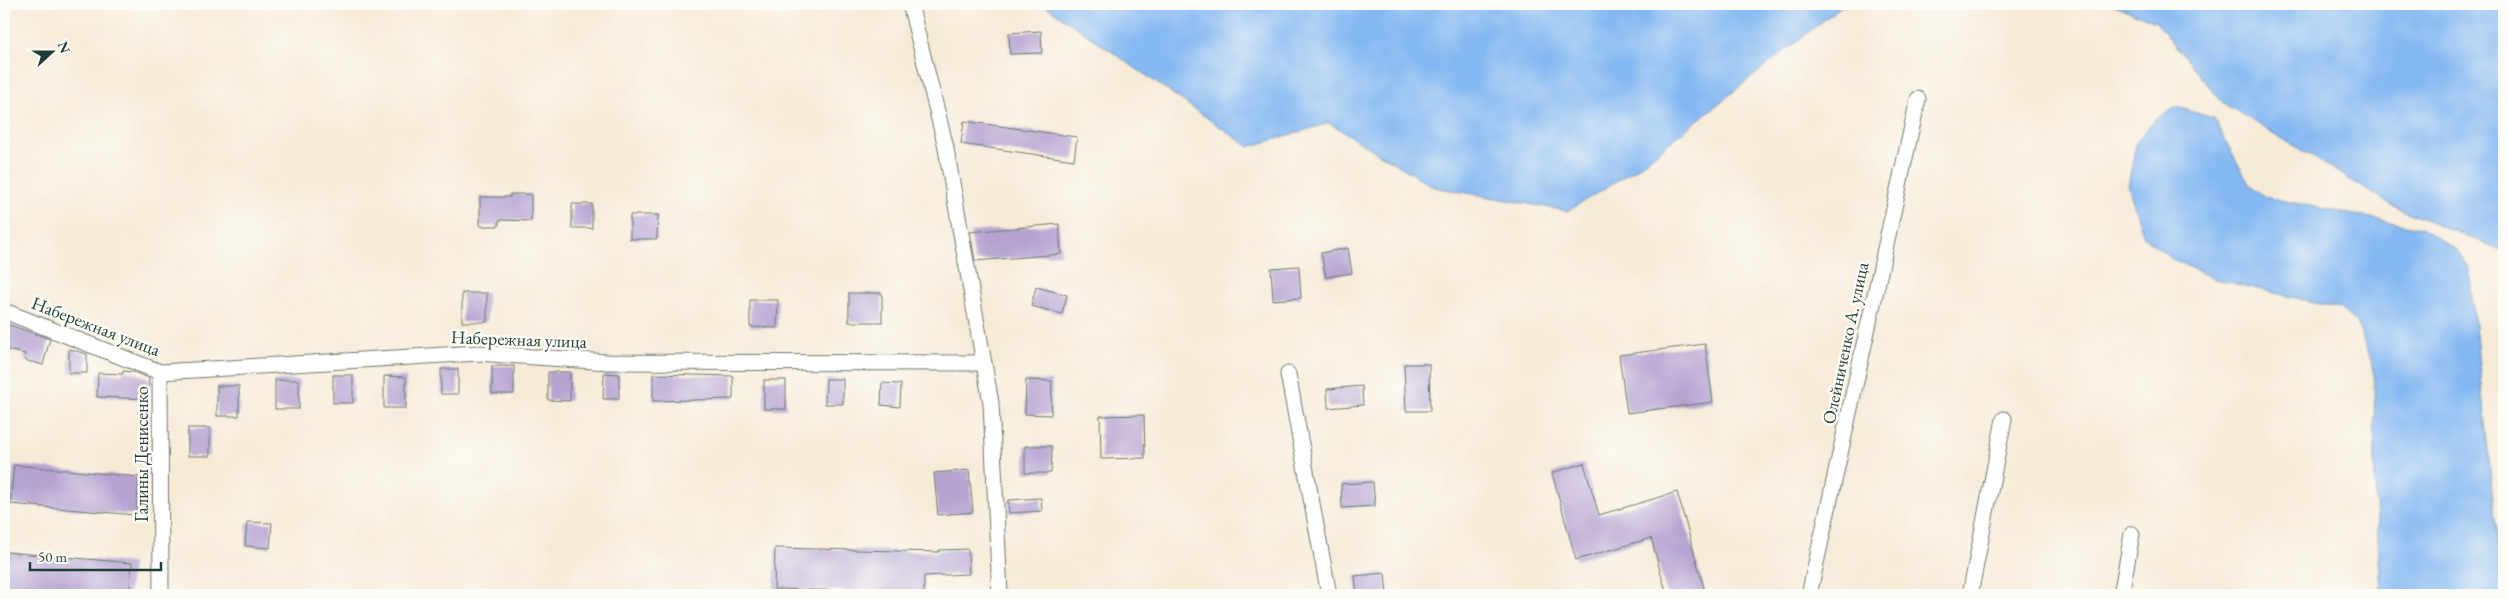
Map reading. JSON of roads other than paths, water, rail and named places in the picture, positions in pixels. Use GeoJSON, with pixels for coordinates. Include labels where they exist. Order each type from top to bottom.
{"type":"FeatureCollection","features":[{"type":"Feature","properties":{"kind":"street"},"geometry":{"type":"LineString","coordinates":[[910,4],[945,143],[992,403],[1000,595]]}},
{"type":"Feature","properties":{"kind":"street","name":"Олейниченко А. улица"},"geometry":{"type":"LineString","coordinates":[[1809,595],[1918,99]]}},
{"type":"Feature","properties":{"kind":"street","name":"Набережная улица"},"geometry":{"type":"LineString","coordinates":[[4,311],[160,372],[478,353],[608,362],[984,364]]}},
{"type":"Feature","properties":{"kind":"street","name":"Галины Денисенко"},"geometry":{"type":"LineString","coordinates":[[160,372],[161,595]]}},
{"type":"Feature","properties":{"kind":"street"},"geometry":{"type":"LineString","coordinates":[[1288,374],[1329,595]]}},
{"type":"Feature","properties":{"kind":"street"},"geometry":{"type":"LineString","coordinates":[[1970,595],[2004,419]]}},
{"type":"Feature","properties":{"kind":"street"},"geometry":{"type":"LineString","coordinates":[[2121,595],[2132,534]]}},
{"type":"Feature","properties":{"kind":"water"},"geometry":{"type":"Polygon","coordinates":[[[1043,4],[1844,4],[1636,169],[1568,211],[1434,187],[1329,123],[1249,147],[1043,4]]]}},
{"type":"Feature","properties":{"kind":"water"},"geometry":{"type":"Polygon","coordinates":[[[2112,4],[2504,4],[2504,251],[2397,208],[2223,103],[2156,22],[2112,4]]]}},
{"type":"Feature","properties":{"kind":"water"},"geometry":{"type":"Polygon","coordinates":[[[2177,107],[2213,118],[2249,184],[2265,197],[2421,228],[2456,250],[2469,268],[2503,595],[2381,595],[2375,484],[2374,369],[2357,323],[2339,308],[2215,279],[2170,258],[2144,237],[2128,186],[2136,143],[2155,119],[2177,107]]]}}]}
